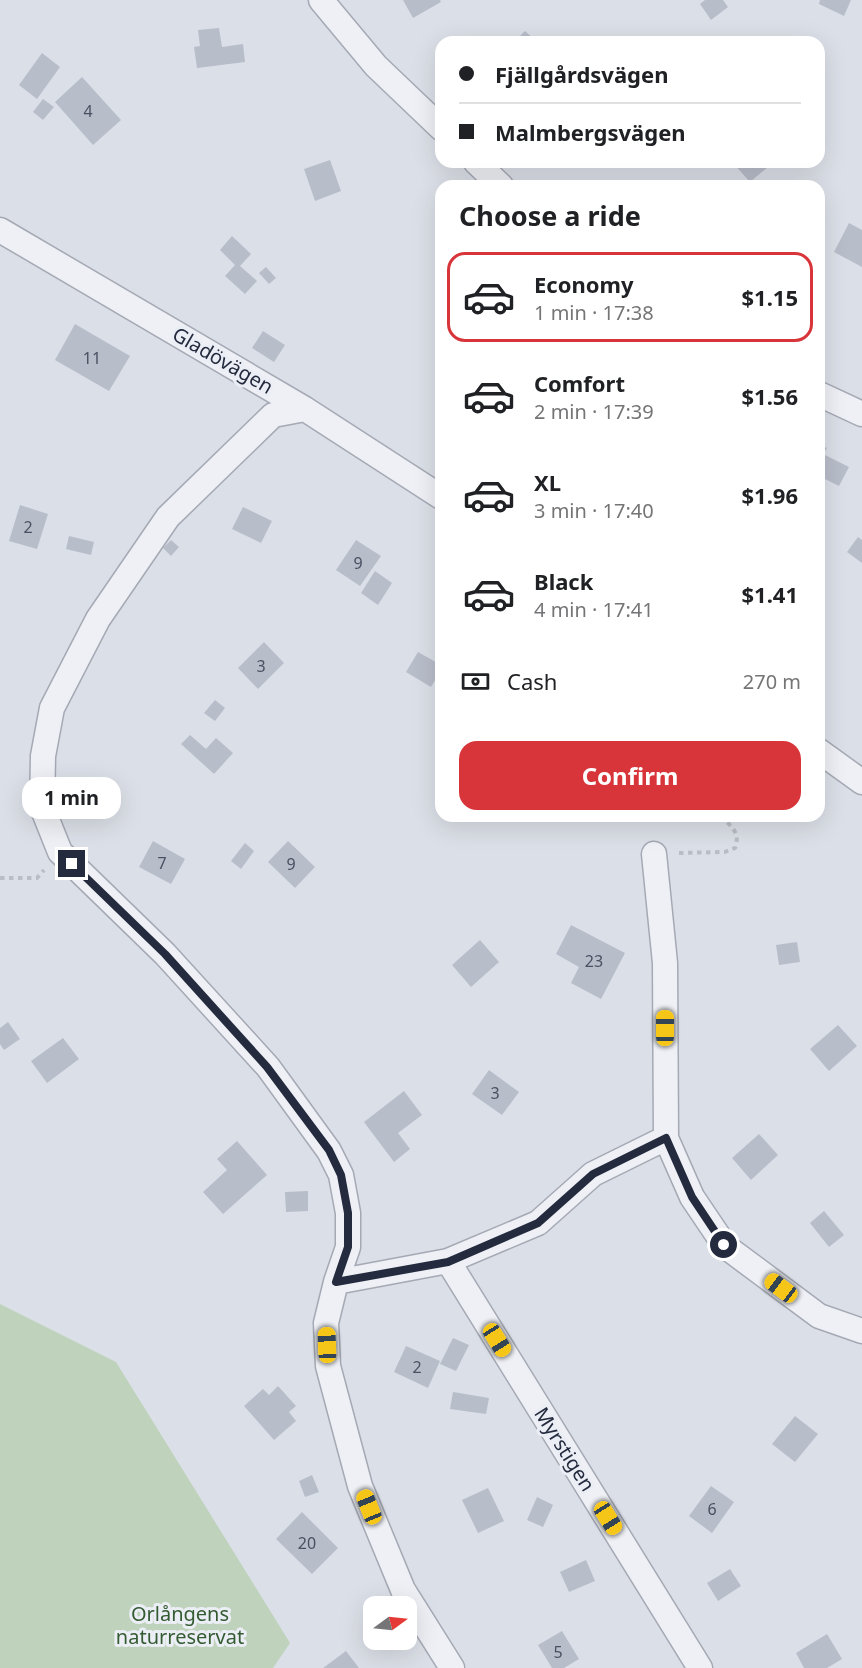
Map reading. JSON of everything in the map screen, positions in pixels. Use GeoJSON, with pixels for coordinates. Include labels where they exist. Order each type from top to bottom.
{"type":"FeatureCollection","features":[{"type":"Feature","properties":{"kind":"street"},"geometry":{"type":"LineString","coordinates":[[321,0],[376,66],[435,122]]}},
{"type":"Feature","properties":{"kind":"street"},"geometry":{"type":"LineString","coordinates":[[482,168],[495,180]]}},
{"type":"Feature","properties":{"kind":"street","name":"Gladövägen"},"geometry":{"type":"LineString","coordinates":[[0,230],[305,408],[435,493]]}},
{"type":"Feature","properties":{"kind":"street"},"geometry":{"type":"LineString","coordinates":[[825,397],[862,414]]}},
{"type":"Feature","properties":{"kind":"street"},"geometry":{"type":"LineString","coordinates":[[305,408],[273,415],[168,517],[98,619],[52,708],[43,756],[42,807],[60,852],[165,954],[260,1058],[329,1150],[341,1175],[348,1213],[348,1247],[326,1323],[328,1366],[360,1486],[403,1590],[452,1668]]}},
{"type":"Feature","properties":{"kind":"street"},"geometry":{"type":"LineString","coordinates":[[825,755],[862,782]]}},
{"type":"Feature","properties":{"kind":"street"},"geometry":{"type":"LineString","coordinates":[[654,854],[665,963],[666,1138],[692,1197],[724,1245],[819,1316],[862,1331]]}},
{"type":"Feature","properties":{"kind":"street"},"geometry":{"type":"LineString","coordinates":[[336,1282],[448,1262],[538,1223],[593,1174],[666,1138]]}},
{"type":"Feature","properties":{"kind":"street","name":"Myrstigen"},"geometry":{"type":"LineString","coordinates":[[448,1262],[700,1668]]}},
{"type":"Feature","properties":{"kind":"path"},"geometry":{"type":"LineString","coordinates":[[654,854],[725,852],[735,849],[738,841],[733,827],[727,822]]}},
{"type":"Feature","properties":{"kind":"path"},"geometry":{"type":"LineString","coordinates":[[0,878],[36,878],[60,852]]}},
{"type":"Feature","properties":{"kind":"green space","name":"Orlångens naturreservat"},"geometry":{"type":"Polygon","coordinates":[[[0,1304],[116,1362],[290,1643],[273,1668],[0,1668],[0,1304]]]}},
{"type":"Feature","properties":{"kind":"building"},"geometry":{"type":"Polygon","coordinates":[[[403,0],[440,0],[441,2],[413,18],[403,0]]]}},
{"type":"Feature","properties":{"kind":"building"},"geometry":{"type":"Polygon","coordinates":[[[705,0],[723,0],[728,7],[711,20],[700,4],[705,0]]]}},
{"type":"Feature","properties":{"kind":"building"},"geometry":{"type":"Polygon","coordinates":[[[820,0],[851,0],[844,16],[819,4],[820,0]]]}},
{"type":"Feature","properties":{"kind":"building"},"geometry":{"type":"Polygon","coordinates":[[[219,28],[222,47],[243,44],[245,62],[197,68],[194,47],[200,46],[198,30],[219,28]]]}},
{"type":"Feature","properties":{"kind":"building"},"geometry":{"type":"Polygon","coordinates":[[[525,31],[530,36],[520,36],[525,31]]]}},
{"type":"Feature","properties":{"kind":"building"},"geometry":{"type":"Polygon","coordinates":[[[42,53],[60,67],[37,99],[19,85],[42,53]]]}},
{"type":"Feature","properties":{"kind":"building"},"geometry":{"type":"Polygon","coordinates":[[[82,77],[121,120],[93,145],[55,102],[82,77]]]}},
{"type":"Feature","properties":{"kind":"building"},"geometry":{"type":"Polygon","coordinates":[[[43,99],[54,107],[43,120],[33,112],[43,99]]]}},
{"type":"Feature","properties":{"kind":"building"},"geometry":{"type":"Polygon","coordinates":[[[330,160],[341,191],[315,201],[304,169],[330,160]]]}},
{"type":"Feature","properties":{"kind":"building"},"geometry":{"type":"Polygon","coordinates":[[[737,168],[767,168],[752,180],[748,180],[737,168]]]}},
{"type":"Feature","properties":{"kind":"building"},"geometry":{"type":"Polygon","coordinates":[[[849,223],[862,230],[862,267],[834,252],[849,223]]]}},
{"type":"Feature","properties":{"kind":"building"},"geometry":{"type":"Polygon","coordinates":[[[232,236],[251,254],[240,266],[257,281],[245,294],[225,276],[235,265],[220,250],[232,236]]]}},
{"type":"Feature","properties":{"kind":"building"},"geometry":{"type":"Polygon","coordinates":[[[266,267],[276,278],[269,284],[259,273],[266,267]]]}},
{"type":"Feature","properties":{"kind":"building"},"geometry":{"type":"Polygon","coordinates":[[[75,324],[130,356],[109,391],[55,360],[75,324]]]}},
{"type":"Feature","properties":{"kind":"building"},"geometry":{"type":"Polygon","coordinates":[[[263,331],[285,345],[274,362],[252,348],[263,331]]]}},
{"type":"Feature","properties":{"kind":"building"},"geometry":{"type":"Polygon","coordinates":[[[825,455],[849,467],[839,486],[825,479],[825,455]]]}},
{"type":"Feature","properties":{"kind":"building"},"geometry":{"type":"Polygon","coordinates":[[[20,505],[48,514],[37,549],[9,541],[20,505]]]}},
{"type":"Feature","properties":{"kind":"building"},"geometry":{"type":"Polygon","coordinates":[[[243,507],[272,521],[261,543],[232,529],[243,507]]]}},
{"type":"Feature","properties":{"kind":"building"},"geometry":{"type":"Polygon","coordinates":[[[69,536],[94,542],[91,555],[66,549],[69,536]]]}},
{"type":"Feature","properties":{"kind":"building"},"geometry":{"type":"Polygon","coordinates":[[[858,537],[862,540],[862,563],[847,552],[858,537]]]}},
{"type":"Feature","properties":{"kind":"building"},"geometry":{"type":"Polygon","coordinates":[[[171,540],[179,547],[171,556],[163,548],[171,540]]]}},
{"type":"Feature","properties":{"kind":"building"},"geometry":{"type":"Polygon","coordinates":[[[356,540],[381,556],[360,586],[336,570],[356,540]]]}},
{"type":"Feature","properties":{"kind":"building"},"geometry":{"type":"Polygon","coordinates":[[[375,571],[392,583],[378,605],[361,593],[375,571]]]}},
{"type":"Feature","properties":{"kind":"building"},"geometry":{"type":"Polygon","coordinates":[[[264,642],[284,663],[258,689],[238,668],[264,642]]]}},
{"type":"Feature","properties":{"kind":"building"},"geometry":{"type":"Polygon","coordinates":[[[418,652],[435,662],[435,680],[431,687],[406,672],[418,652]]]}},
{"type":"Feature","properties":{"kind":"building"},"geometry":{"type":"Polygon","coordinates":[[[215,700],[225,708],[215,721],[204,713],[215,700]]]}},
{"type":"Feature","properties":{"kind":"building"},"geometry":{"type":"Polygon","coordinates":[[[190,735],[206,749],[216,738],[233,753],[214,774],[181,744],[190,735]]]}},
{"type":"Feature","properties":{"kind":"building"},"geometry":{"type":"Polygon","coordinates":[[[99,797],[108,805],[98,816],[89,808],[99,797]]]}},
{"type":"Feature","properties":{"kind":"building"},"geometry":{"type":"Polygon","coordinates":[[[153,841],[185,859],[171,884],[139,867],[153,841]]]}},
{"type":"Feature","properties":{"kind":"building"},"geometry":{"type":"Polygon","coordinates":[[[288,841],[315,867],[295,888],[268,862],[288,841]]]}},
{"type":"Feature","properties":{"kind":"building"},"geometry":{"type":"Polygon","coordinates":[[[245,843],[254,851],[241,869],[231,861],[245,843]]]}},
{"type":"Feature","properties":{"kind":"building"},"geometry":{"type":"Polygon","coordinates":[[[571,925],[625,953],[601,999],[571,983],[579,967],[556,954],[571,925]]]}},
{"type":"Feature","properties":{"kind":"building"},"geometry":{"type":"Polygon","coordinates":[[[480,940],[499,962],[471,987],[452,965],[480,940]]]}},
{"type":"Feature","properties":{"kind":"building"},"geometry":{"type":"Polygon","coordinates":[[[797,942],[800,962],[779,965],[776,945],[797,942]]]}},
{"type":"Feature","properties":{"kind":"building"},"geometry":{"type":"Polygon","coordinates":[[[8,1022],[20,1039],[4,1050],[0,1044],[0,1028],[8,1022]]]}},
{"type":"Feature","properties":{"kind":"building"},"geometry":{"type":"Polygon","coordinates":[[[838,1025],[857,1046],[829,1071],[810,1049],[838,1025]]]}},
{"type":"Feature","properties":{"kind":"building"},"geometry":{"type":"Polygon","coordinates":[[[63,1038],[79,1059],[47,1083],[31,1061],[63,1038]]]}},
{"type":"Feature","properties":{"kind":"building"},"geometry":{"type":"Polygon","coordinates":[[[489,1070],[519,1092],[502,1115],[472,1094],[489,1070]]]}},
{"type":"Feature","properties":{"kind":"building"},"geometry":{"type":"Polygon","coordinates":[[[404,1091],[422,1115],[398,1133],[410,1149],[394,1162],[364,1122],[404,1091]]]}},
{"type":"Feature","properties":{"kind":"building"},"geometry":{"type":"Polygon","coordinates":[[[759,1134],[778,1155],[751,1180],[732,1158],[759,1134]]]}},
{"type":"Feature","properties":{"kind":"building"},"geometry":{"type":"Polygon","coordinates":[[[237,1141],[267,1175],[223,1214],[203,1192],[227,1170],[217,1159],[237,1141]]]}},
{"type":"Feature","properties":{"kind":"building"},"geometry":{"type":"Polygon","coordinates":[[[308,1191],[308,1211],[286,1212],[285,1192],[308,1191]]]}},
{"type":"Feature","properties":{"kind":"building"},"geometry":{"type":"Polygon","coordinates":[[[824,1211],[844,1235],[829,1247],[810,1223],[824,1211]]]}},
{"type":"Feature","properties":{"kind":"building"},"geometry":{"type":"Polygon","coordinates":[[[453,1338],[469,1345],[456,1371],[440,1364],[453,1338]]]}},
{"type":"Feature","properties":{"kind":"building"},"geometry":{"type":"Polygon","coordinates":[[[406,1346],[440,1361],[428,1388],[394,1372],[406,1346]]]}},
{"type":"Feature","properties":{"kind":"building"},"geometry":{"type":"Polygon","coordinates":[[[278,1386],[296,1406],[289,1412],[296,1421],[274,1440],[244,1406],[263,1389],[269,1395],[278,1386]]]}},
{"type":"Feature","properties":{"kind":"building"},"geometry":{"type":"Polygon","coordinates":[[[453,1392],[489,1398],[486,1414],[450,1409],[453,1392]]]}},
{"type":"Feature","properties":{"kind":"building"},"geometry":{"type":"Polygon","coordinates":[[[795,1416],[818,1434],[795,1462],[772,1444],[795,1416]]]}},
{"type":"Feature","properties":{"kind":"building"},"geometry":{"type":"Polygon","coordinates":[[[312,1475],[319,1492],[305,1497],[299,1481],[312,1475]]]}},
{"type":"Feature","properties":{"kind":"building"},"geometry":{"type":"Polygon","coordinates":[[[711,1486],[734,1502],[712,1533],[689,1516],[711,1486]]]}},
{"type":"Feature","properties":{"kind":"building"},"geometry":{"type":"Polygon","coordinates":[[[488,1488],[504,1521],[478,1533],[462,1500],[488,1488]]]}},
{"type":"Feature","properties":{"kind":"building"},"geometry":{"type":"Polygon","coordinates":[[[537,1497],[553,1505],[543,1527],[527,1520],[537,1497]]]}},
{"type":"Feature","properties":{"kind":"building"},"geometry":{"type":"Polygon","coordinates":[[[302,1512],[338,1548],[312,1574],[276,1539],[302,1512]]]}},
{"type":"Feature","properties":{"kind":"building"},"geometry":{"type":"Polygon","coordinates":[[[586,1560],[595,1581],[569,1592],[560,1572],[586,1560]]]}},
{"type":"Feature","properties":{"kind":"building"},"geometry":{"type":"Polygon","coordinates":[[[730,1569],[741,1586],[718,1601],[707,1583],[730,1569]]]}},
{"type":"Feature","properties":{"kind":"building"},"geometry":{"type":"Polygon","coordinates":[[[562,1631],[579,1659],[564,1668],[552,1668],[538,1645],[562,1631]]]}},
{"type":"Feature","properties":{"kind":"building"},"geometry":{"type":"Polygon","coordinates":[[[827,1634],[842,1659],[827,1668],[804,1668],[796,1653],[827,1634]]]}},
{"type":"Feature","properties":{"kind":"building"},"geometry":{"type":"Polygon","coordinates":[[[346,1651],[359,1668],[323,1668],[346,1651]]]}},
{"type":"Feature","properties":{"kind":"route"},"geometry":{"type":"LineString","coordinates":[[72,864],[165,954],[267,1067],[329,1150],[341,1175],[348,1213],[348,1247],[336,1282],[448,1262],[538,1223],[593,1174],[666,1138],[692,1197],[724,1245]]}}]}
